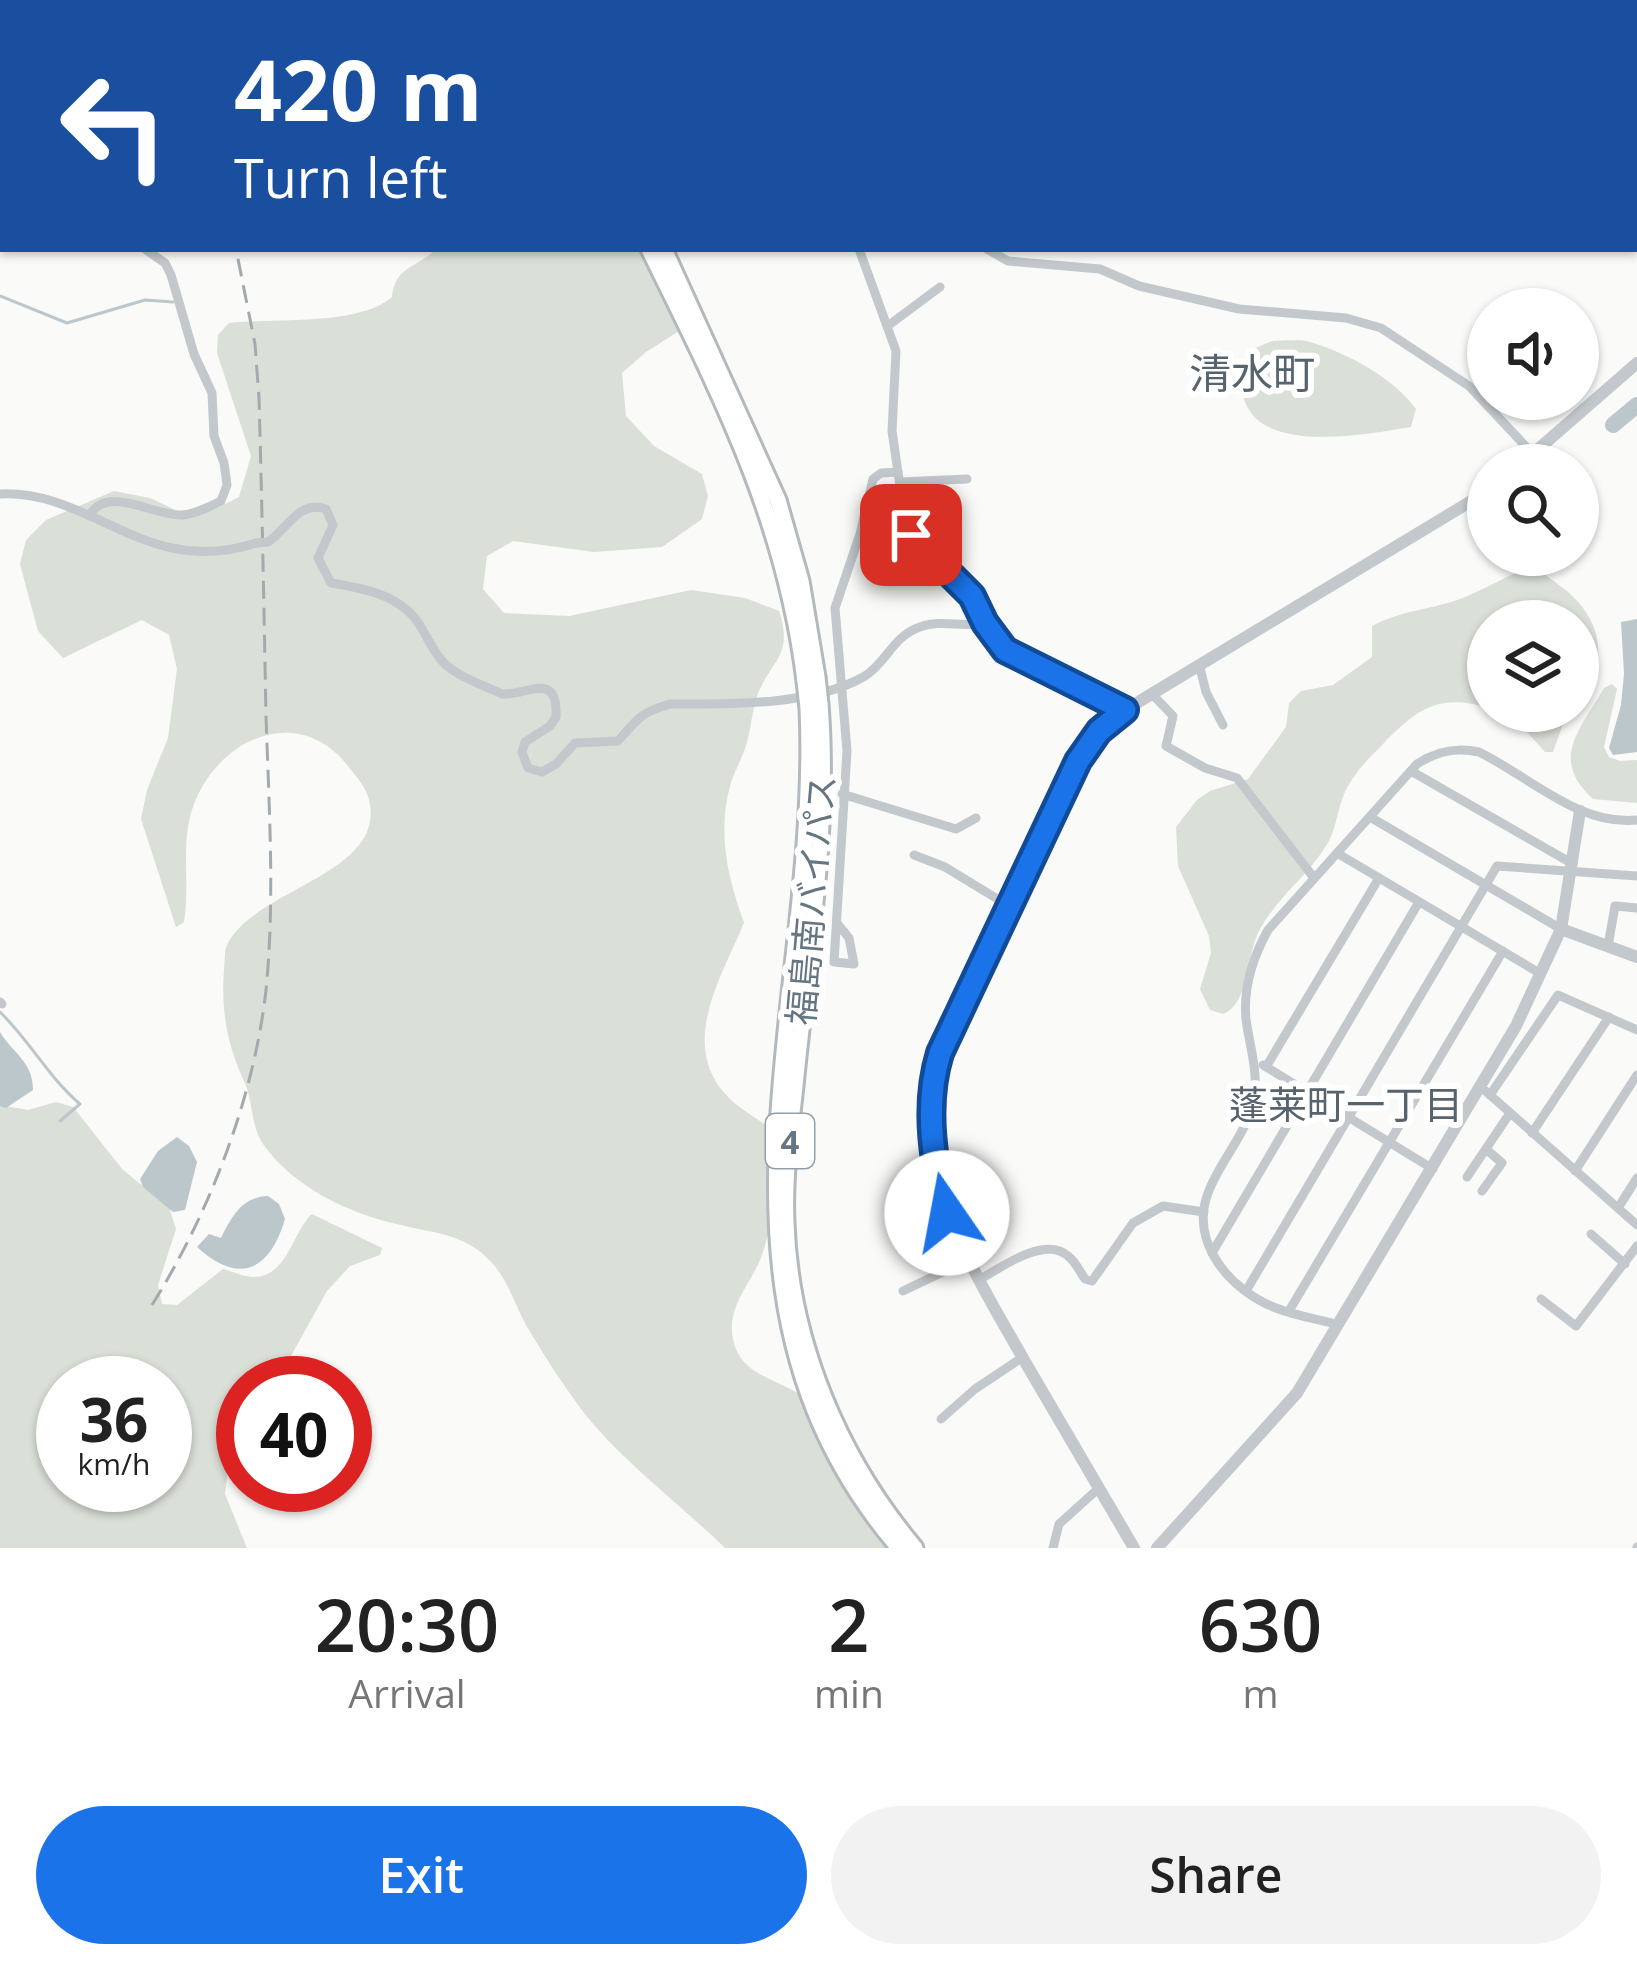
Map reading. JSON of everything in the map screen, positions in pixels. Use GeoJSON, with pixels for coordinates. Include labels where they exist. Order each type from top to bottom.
{"type":"FeatureCollection","features":[{"type":"Feature","properties":{"kind":"highway","name":"福島南バイパス"},"geometry":{"type":"LineString","coordinates":[[650,252],[760,488],[811,679]]}},
{"type":"Feature","properties":{"kind":"highway","name":"福島南バイパス"},"geometry":{"type":"LineString","coordinates":[[665,252],[778,500],[801,581],[821,804],[788,1169],[790,1271],[800,1321],[827,1403],[857,1467],[915,1548]]}},
{"type":"Feature","properties":{"kind":"highway","name":"福島南バイパス"},"geometry":{"type":"LineString","coordinates":[[814,706],[775,1175],[779,1277],[788,1327],[816,1409],[846,1474],[899,1548]]}},
{"type":"Feature","properties":{"kind":"street"},"geometry":{"type":"LineString","coordinates":[[31,0],[46,0]]}},
{"type":"Feature","properties":{"kind":"street"},"geometry":{"type":"LineString","coordinates":[[89,516],[96,506],[108,502],[184,515],[220,501],[227,485],[214,436],[212,393],[194,353],[171,275],[165,263],[150,252]]}},
{"type":"Feature","properties":{"kind":"street"},"geometry":{"type":"LineString","coordinates":[[861,252],[897,360],[892,412],[911,535],[972,596],[985,623],[1010,653],[1125,710]]}},
{"type":"Feature","properties":{"kind":"street"},"geometry":{"type":"LineString","coordinates":[[992,252],[1008,261],[1100,269],[1139,286],[1239,309],[1346,318],[1381,328],[1469,386],[1524,444]]}},
{"type":"Feature","properties":{"kind":"street"},"geometry":{"type":"LineString","coordinates":[[889,325],[940,287]]}},
{"type":"Feature","properties":{"kind":"street"},"geometry":{"type":"LineString","coordinates":[[1543,444],[1637,364]]}},
{"type":"Feature","properties":{"kind":"street"},"geometry":{"type":"LineString","coordinates":[[837,923],[847,751],[835,608],[873,479],[880,472],[899,477],[967,478]]}},
{"type":"Feature","properties":{"kind":"street"},"geometry":{"type":"LineString","coordinates":[[0,494],[20,494],[89,516],[149,545],[227,553],[262,542],[301,510],[321,506],[333,525],[318,558],[331,583],[394,601],[414,617],[442,661],[502,694],[538,686],[554,696],[556,717],[525,742],[522,752],[528,768],[535,771],[550,768],[575,743],[618,741],[640,714],[670,704],[767,700],[839,687],[870,672],[892,644],[913,629],[928,624],[985,623]]}},
{"type":"Feature","properties":{"kind":"street"},"geometry":{"type":"LineString","coordinates":[[1134,1548],[956,1240],[939,1184],[932,1085],[940,1053],[1078,761],[1099,731],[1199,664],[1467,504]]}},
{"type":"Feature","properties":{"kind":"street"},"geometry":{"type":"LineString","coordinates":[[1199,664],[1206,692],[1223,725]]}},
{"type":"Feature","properties":{"kind":"street"},"geometry":{"type":"LineString","coordinates":[[1152,694],[1173,716],[1166,746],[1205,768],[1237,778],[1314,878]]}},
{"type":"Feature","properties":{"kind":"street"},"geometry":{"type":"LineString","coordinates":[[1339,1325],[1289,1311],[1246,1291],[1221,1269],[1204,1232],[1208,1193],[1249,1117],[1255,1095],[1246,1013],[1254,960],[1268,930],[1412,770],[1441,752],[1480,752],[1580,811],[1610,821],[1637,820]]}},
{"type":"Feature","properties":{"kind":"street"},"geometry":{"type":"LineString","coordinates":[[1412,770],[1572,867]]}},
{"type":"Feature","properties":{"kind":"street"},"geometry":{"type":"LineString","coordinates":[[842,794],[956,830],[976,818]]}},
{"type":"Feature","properties":{"kind":"street"},"geometry":{"type":"LineString","coordinates":[[1485,1091],[1561,929],[1580,811]]}},
{"type":"Feature","properties":{"kind":"street"},"geometry":{"type":"LineString","coordinates":[[1370,817],[1561,929],[1637,957]]}},
{"type":"Feature","properties":{"kind":"street"},"geometry":{"type":"LineString","coordinates":[[1337,853],[1541,974]]}},
{"type":"Feature","properties":{"kind":"street"},"geometry":{"type":"LineString","coordinates":[[914,855],[945,867],[1009,906]]}},
{"type":"Feature","properties":{"kind":"street"},"geometry":{"type":"LineString","coordinates":[[1246,1291],[1497,866],[1572,867],[1637,876]]}},
{"type":"Feature","properties":{"kind":"street"},"geometry":{"type":"LineString","coordinates":[[1266,1067],[1379,878]]}},
{"type":"Feature","properties":{"kind":"street"},"geometry":{"type":"LineString","coordinates":[[1212,1253],[1419,902]]}},
{"type":"Feature","properties":{"kind":"street"},"geometry":{"type":"LineString","coordinates":[[1608,946],[1615,906],[1637,908]]}},
{"type":"Feature","properties":{"kind":"street"},"geometry":{"type":"LineString","coordinates":[[1289,1311],[1503,951]]}},
{"type":"Feature","properties":{"kind":"street"},"geometry":{"type":"LineString","coordinates":[[1156,1548],[1297,1394],[1432,1169],[1558,994],[1637,1030]]}},
{"type":"Feature","properties":{"kind":"street"},"geometry":{"type":"LineString","coordinates":[[1532,1133],[1609,1017]]}},
{"type":"Feature","properties":{"kind":"street"},"geometry":{"type":"LineString","coordinates":[[1253,1059],[1432,1169]]}},
{"type":"Feature","properties":{"kind":"street"},"geometry":{"type":"LineString","coordinates":[[1575,1171],[1637,1075]]}},
{"type":"Feature","properties":{"kind":"street"},"geometry":{"type":"LineString","coordinates":[[1485,1091],[1637,1226]]}},
{"type":"Feature","properties":{"kind":"street"},"geometry":{"type":"LineString","coordinates":[[1467,1178],[1510,1113]]}},
{"type":"Feature","properties":{"kind":"street"},"geometry":{"type":"LineString","coordinates":[[1482,1191],[1502,1162],[1486,1149]]}},
{"type":"Feature","properties":{"kind":"street"},"geometry":{"type":"LineString","coordinates":[[1618,1208],[1637,1178]]}},
{"type":"Feature","properties":{"kind":"street"},"geometry":{"type":"LineString","coordinates":[[979,1280],[1034,1252],[1058,1250],[1085,1280],[1092,1281],[1133,1223],[1163,1206],[1204,1212]]}},
{"type":"Feature","properties":{"kind":"street"},"geometry":{"type":"LineString","coordinates":[[1591,1234],[1625,1264]]}},
{"type":"Feature","properties":{"kind":"street"},"geometry":{"type":"LineString","coordinates":[[1540,1299],[1576,1325],[1637,1246]]}},
{"type":"Feature","properties":{"kind":"street"},"geometry":{"type":"LineString","coordinates":[[903,1291],[968,1260]]}},
{"type":"Feature","properties":{"kind":"street"},"geometry":{"type":"LineString","coordinates":[[941,1419],[1023,1357]]}},
{"type":"Feature","properties":{"kind":"street"},"geometry":{"type":"LineString","coordinates":[[1053,1548],[1059,1524],[1099,1488]]}},
{"type":"Feature","properties":{"kind":"shaded area"},"geometry":{"type":"Polygon","coordinates":[[[432,252],[655,252],[687,326],[622,373],[626,416],[654,446],[702,474],[708,496],[702,519],[662,547],[594,552],[513,541],[487,556],[483,589],[504,613],[569,616],[691,590],[745,598],[779,611],[782,648],[757,696],[724,821],[726,856],[744,923],[715,989],[705,1034],[714,1078],[733,1102],[767,1126],[769,1143],[772,1191],[767,1239],[735,1311],[732,1332],[742,1360],[800,1394],[819,1412],[848,1488],[892,1548],[725,1548],[632,1464],[581,1409],[487,1258],[450,1236],[343,1206],[307,1186],[276,1160],[259,1137],[230,1042],[223,1000],[226,949],[243,924],[338,865],[357,848],[368,829],[367,794],[348,766],[309,737],[266,735],[226,757],[210,775],[191,812],[184,922],[176,927],[141,819],[168,738],[177,669],[169,635],[142,620],[63,658],[38,631],[20,564],[26,540],[46,520],[114,491],[150,498],[186,515],[215,509],[239,497],[251,456],[217,353],[218,335],[229,323],[359,313],[392,297],[402,273],[432,252]]]}},
{"type":"Feature","properties":{"kind":"shaded area"},"geometry":{"type":"Polygon","coordinates":[[[1272,341],[1310,342],[1369,368],[1416,409],[1411,427],[1322,437],[1268,427],[1250,411],[1242,387],[1246,352],[1272,341]]]}},
{"type":"Feature","properties":{"kind":"shaded area"},"geometry":{"type":"Polygon","coordinates":[[[1509,576],[1545,576],[1576,600],[1467,600],[1467,703],[1442,704],[1418,713],[1366,761],[1344,794],[1326,846],[1258,933],[1238,1001],[1223,1014],[1210,1010],[1200,989],[1211,953],[1209,936],[1178,866],[1176,827],[1210,791],[1248,779],[1286,727],[1289,703],[1301,691],[1333,685],[1372,657],[1372,626],[1463,598],[1509,576]]]}},
{"type":"Feature","properties":{"kind":"shaded area"},"geometry":{"type":"Polygon","coordinates":[[[1637,619],[1637,752],[1613,755],[1609,748],[1624,674],[1621,622],[1637,619]]]}},
{"type":"Feature","properties":{"kind":"shaded area"},"geometry":{"type":"Polygon","coordinates":[[[1612,684],[1617,689],[1604,747],[1609,757],[1637,760],[1637,803],[1593,799],[1573,771],[1571,757],[1578,732],[1599,732],[1599,696],[1612,684]]]}},
{"type":"Feature","properties":{"kind":"shaded area"},"geometry":{"type":"Polygon","coordinates":[[[1527,732],[1560,732],[1553,752],[1545,752],[1527,732]]]}},
{"type":"Feature","properties":{"kind":"shaded area"},"geometry":{"type":"Polygon","coordinates":[[[0,1032],[26,1065],[33,1090],[6,1108],[0,1106],[0,1032]]]}},
{"type":"Feature","properties":{"kind":"shaded area"},"geometry":{"type":"Polygon","coordinates":[[[56,1102],[73,1107],[123,1170],[169,1207],[176,1229],[158,1285],[162,1304],[177,1305],[223,1269],[252,1277],[274,1270],[312,1214],[382,1248],[380,1255],[350,1266],[327,1291],[291,1356],[216,1356],[216,1512],[232,1512],[247,1548],[0,1548],[0,1105],[28,1110],[56,1102]]]}},
{"type":"Feature","properties":{"kind":"shaded area"},"geometry":{"type":"Polygon","coordinates":[[[177,1137],[189,1146],[197,1162],[185,1210],[173,1212],[140,1179],[158,1151],[177,1137]]]}},
{"type":"Feature","properties":{"kind":"shaded area"},"geometry":{"type":"Polygon","coordinates":[[[268,1196],[279,1204],[285,1219],[262,1261],[240,1269],[197,1247],[209,1234],[221,1238],[245,1204],[268,1196]]]}},
{"type":"Feature","properties":{"kind":"waterway"},"geometry":{"type":"LineString","coordinates":[[0,296],[67,323],[145,300],[173,302]]}},
{"type":"Feature","properties":{"kind":"waterway"},"geometry":{"type":"LineString","coordinates":[[1613,425],[1637,405]]}},
{"type":"Feature","properties":{"kind":"waterway"},"geometry":{"type":"LineString","coordinates":[[0,1012],[80,1104],[60,1121]]}},
{"type":"Feature","properties":{"kind":"railway"},"geometry":{"type":"LineString","coordinates":[[152,1305],[210,1194],[240,1113],[260,1031],[269,956],[259,398],[255,344],[237,252]]}},
{"type":"Feature","properties":{"kind":"district","name":"清水町"},"geometry":{"type":"Point","coordinates":[1252,372]}},
{"type":"Feature","properties":{"kind":"district","name":"蓬莱町一丁目"},"geometry":{"type":"Point","coordinates":[1346,1103]}},
{"type":"Feature","properties":{"kind":"route"},"geometry":{"type":"LineString","coordinates":[[911,535],[972,596],[1005,650],[1125,710],[1099,731],[1078,761],[940,1053],[932,1085],[932,1121],[935,1162],[947,1213]]}}]}
